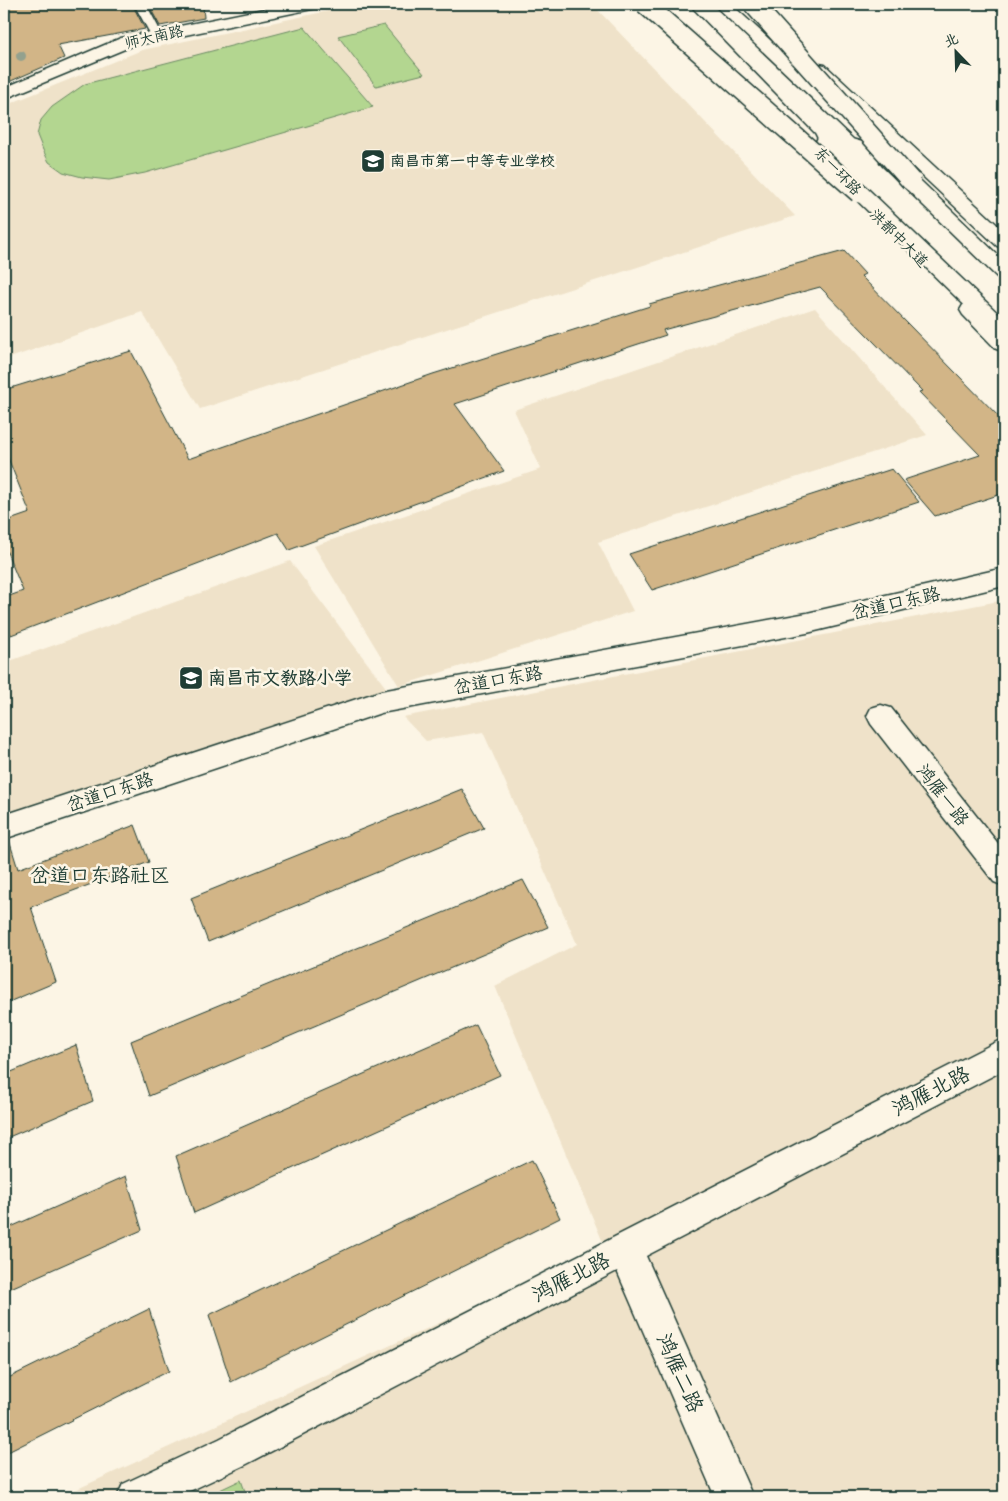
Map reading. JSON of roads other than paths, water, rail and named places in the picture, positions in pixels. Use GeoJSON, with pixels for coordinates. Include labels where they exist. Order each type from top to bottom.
{"type":"FeatureCollection","features":[{"type":"Feature","properties":{"kind":"main road","name":"师大南路"},"geometry":{"type":"LineString","coordinates":[[4,94],[127,42],[312,4]]}},
{"type":"Feature","properties":{"kind":"main road"},"geometry":{"type":"LineString","coordinates":[[645,4],[859,193]]}},
{"type":"Feature","properties":{"kind":"main road","name":"洪都中大道"},"geometry":{"type":"LineString","coordinates":[[667,4],[1004,344]]}},
{"type":"Feature","properties":{"kind":"main road","name":"东一环路"},"geometry":{"type":"LineString","coordinates":[[678,4],[859,193],[1004,331]]}},
{"type":"Feature","properties":{"kind":"main road"},"geometry":{"type":"LineString","coordinates":[[721,4],[911,181],[1004,272]]}},
{"type":"Feature","properties":{"kind":"main road"},"geometry":{"type":"LineString","coordinates":[[752,4],[911,181]]}},
{"type":"Feature","properties":{"kind":"main road"},"geometry":{"type":"LineString","coordinates":[[752,4],[1004,242]]}},
{"type":"Feature","properties":{"kind":"main road","name":"岔道口东路"},"geometry":{"type":"LineString","coordinates":[[4,827],[381,702],[807,623],[1004,577]]}},
{"type":"Feature","properties":{"kind":"main road","name":"鸿雁一路"},"geometry":{"type":"LineString","coordinates":[[881,716],[1004,874]]}},
{"type":"Feature","properties":{"kind":"main road","name":"鸿雁北路"},"geometry":{"type":"LineString","coordinates":[[136,1497],[232,1452],[1004,1053]]}},
{"type":"Feature","properties":{"kind":"main road","name":"鸿雁二路"},"geometry":{"type":"LineString","coordinates":[[625,1249],[734,1497]]}},
{"type":"Feature","properties":{"kind":"lane"},"geometry":{"type":"LineString","coordinates":[[140,4],[157,36]]}},
{"type":"Feature","properties":{"kind":"place","name":"南昌市第一中等专业学校"},"geometry":{"type":"Point","coordinates":[373,161]}},
{"type":"Feature","properties":{"kind":"place","name":"南昌市文教路小学"},"geometry":{"type":"Point","coordinates":[191,678]}},
{"type":"Feature","properties":{"kind":"district","name":"岔道口东路社区"},"geometry":{"type":"Point","coordinates":[100,875]}}]}
